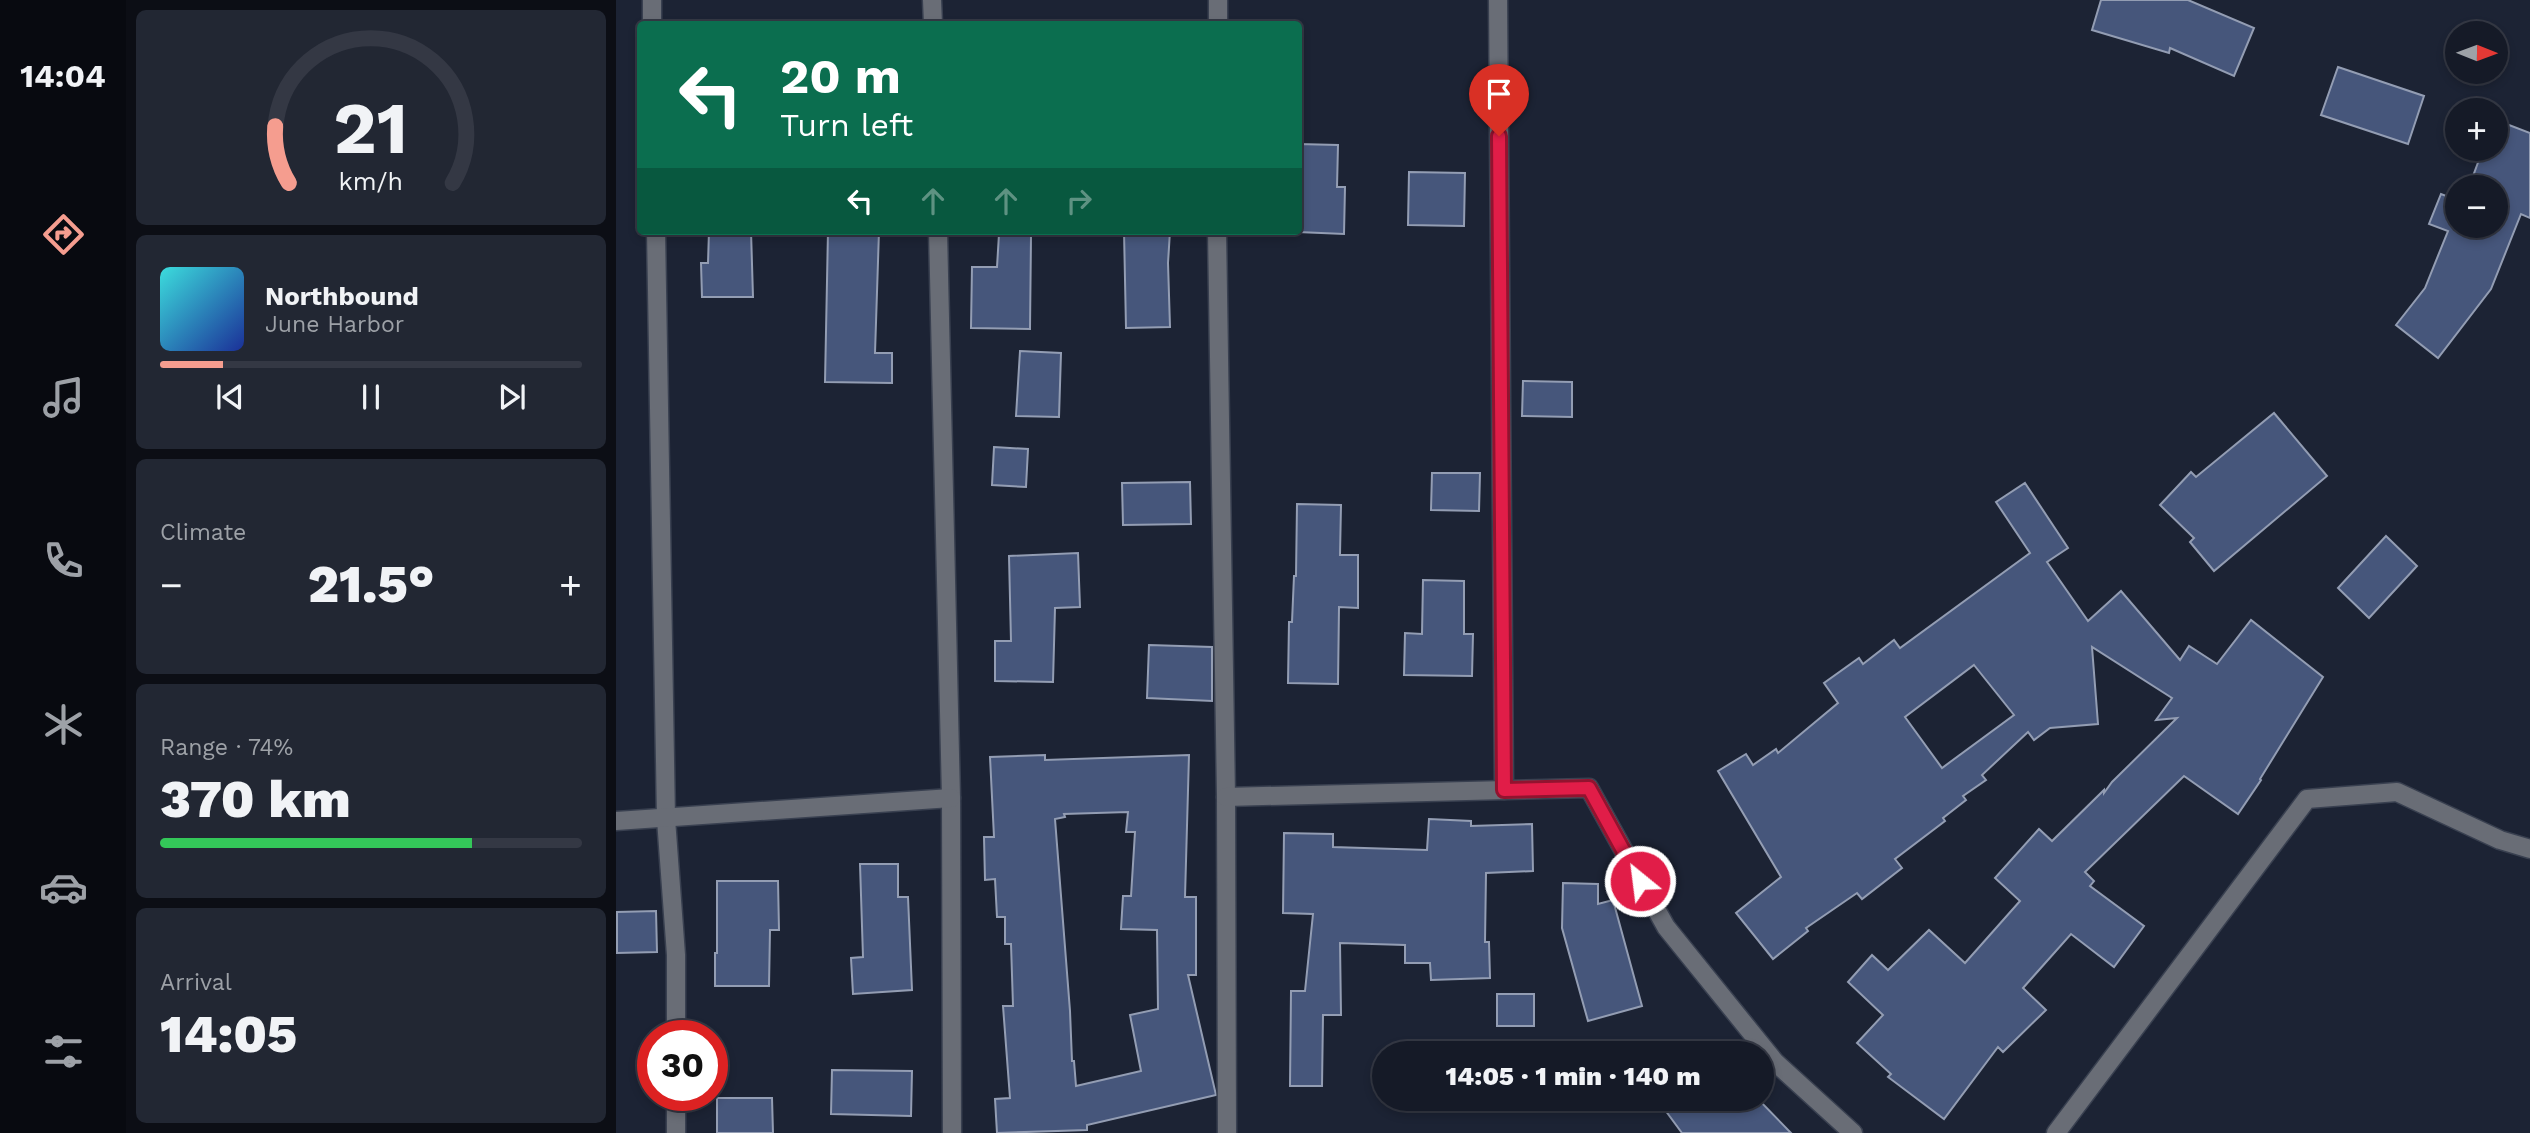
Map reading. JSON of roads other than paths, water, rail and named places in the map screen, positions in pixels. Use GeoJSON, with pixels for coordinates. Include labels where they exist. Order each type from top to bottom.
{"type":"FeatureCollection","features":[{"type":"Feature","properties":{"kind":"street"},"geometry":{"type":"LineString","coordinates":[[652,0],[652,21]]}},
{"type":"Feature","properties":{"kind":"street"},"geometry":{"type":"LineString","coordinates":[[932,0],[933,21]]}},
{"type":"Feature","properties":{"kind":"street"},"geometry":{"type":"LineString","coordinates":[[1218,0],[1218,21]]}},
{"type":"Feature","properties":{"kind":"street"},"geometry":{"type":"LineString","coordinates":[[1497,0],[1504,790]]}},
{"type":"Feature","properties":{"kind":"street"},"geometry":{"type":"LineString","coordinates":[[656,235],[666,819],[676,955],[676,1020]]}},
{"type":"Feature","properties":{"kind":"street"},"geometry":{"type":"LineString","coordinates":[[938,235],[951,798],[952,1133]]}},
{"type":"Feature","properties":{"kind":"street"},"geometry":{"type":"LineString","coordinates":[[1217,235],[1226,797],[1227,1133]]}},
{"type":"Feature","properties":{"kind":"street"},"geometry":{"type":"LineString","coordinates":[[1226,797],[1589,788],[1665,927],[1775,1062],[1853,1133]]}},
{"type":"Feature","properties":{"kind":"street"},"geometry":{"type":"LineString","coordinates":[[2056,1133],[2307,799],[2397,792],[2500,840],[2530,849]]}},
{"type":"Feature","properties":{"kind":"street"},"geometry":{"type":"LineString","coordinates":[[616,821],[951,798]]}},
{"type":"Feature","properties":{"kind":"street"},"geometry":{"type":"LineString","coordinates":[[676,1111],[676,1133]]}}]}
